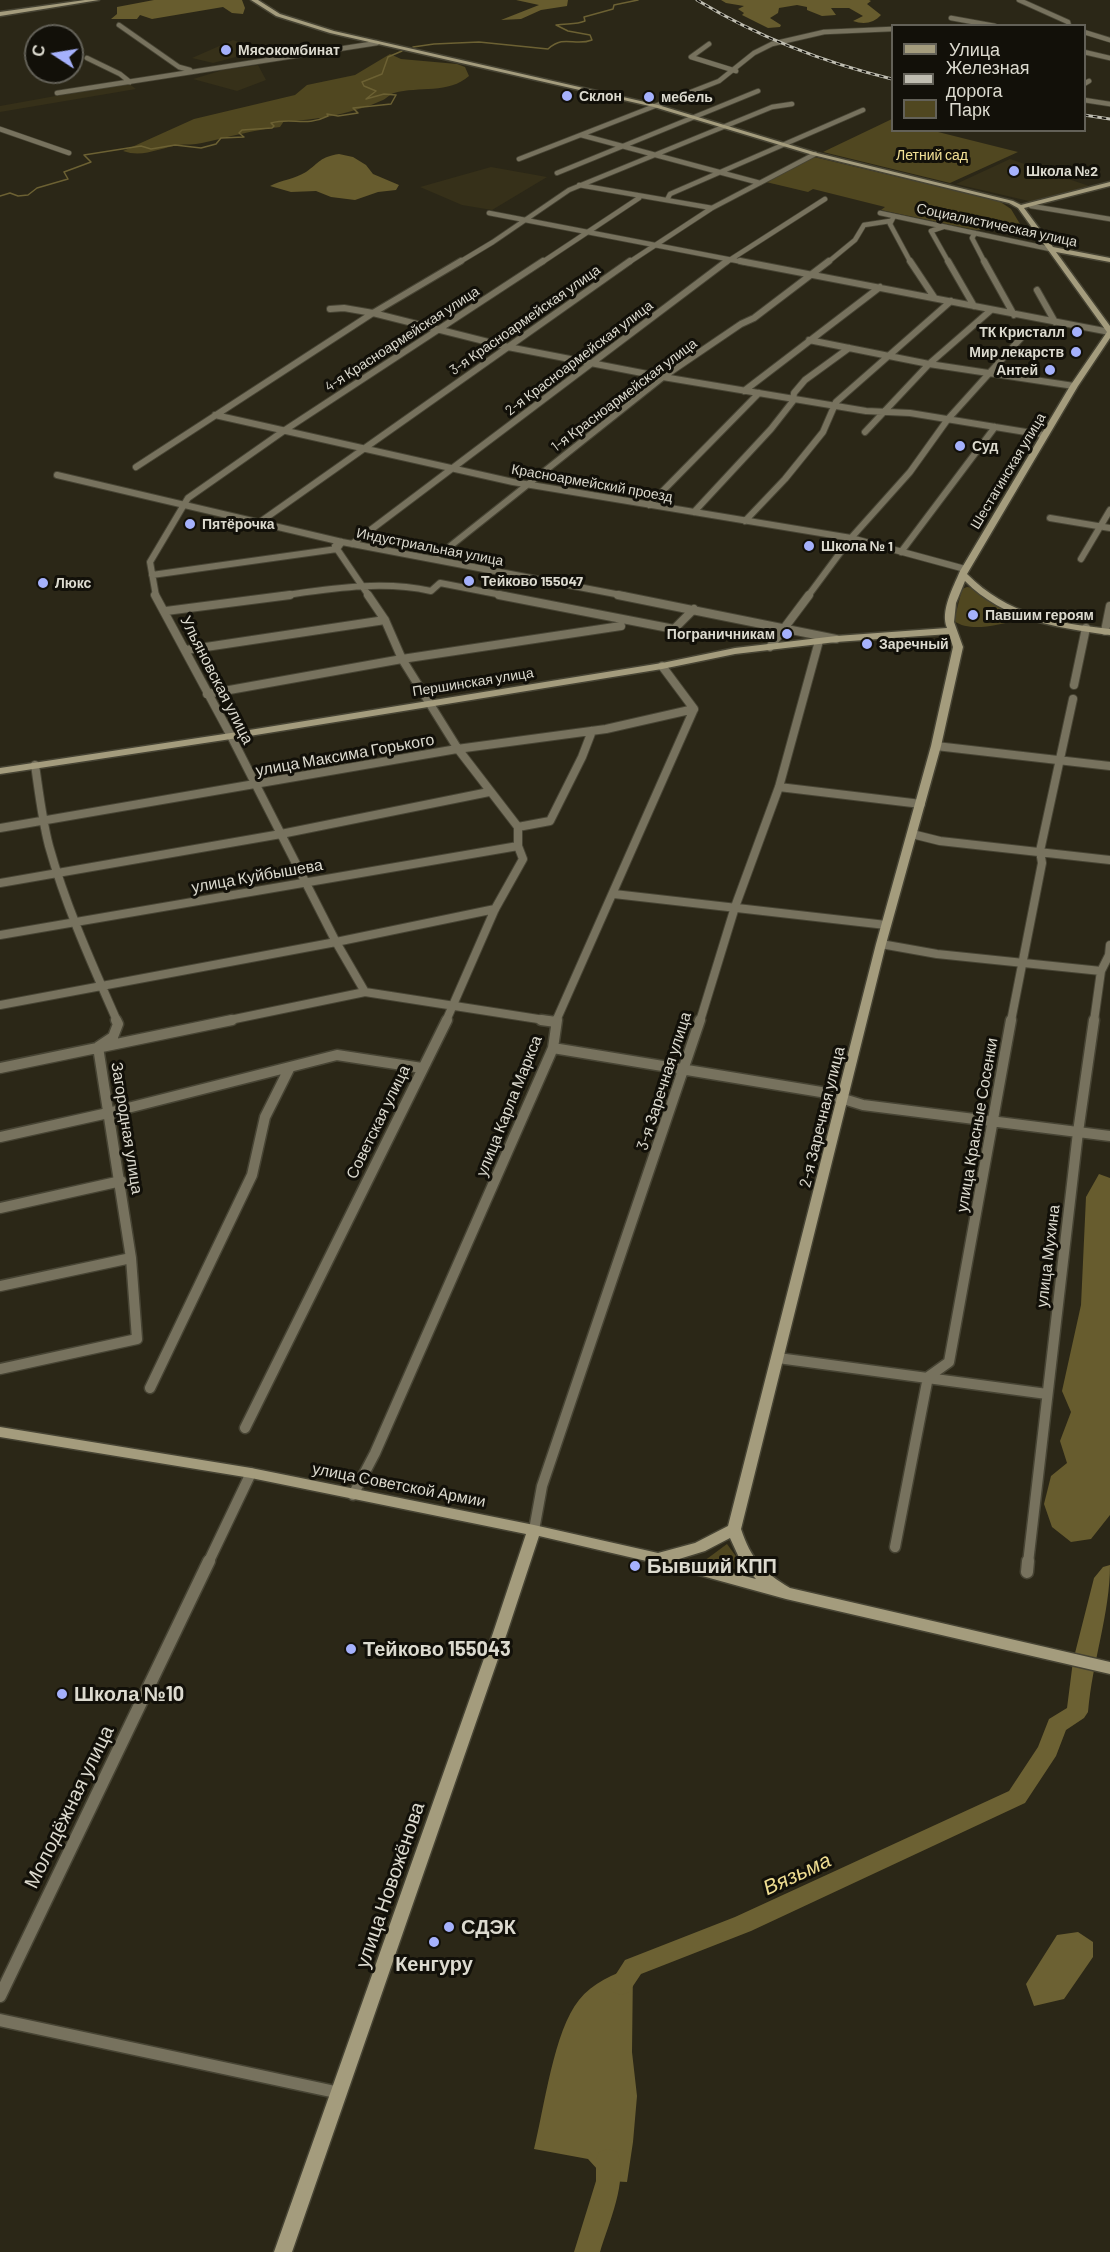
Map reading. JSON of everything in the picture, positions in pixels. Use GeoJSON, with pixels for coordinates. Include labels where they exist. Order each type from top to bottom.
{"type":"FeatureCollection","features":[{"type":"Feature","properties":{"kind":"main road"},"geometry":{"type":"LineString","coordinates":[[0,14],[96,0]]}},
{"type":"Feature","properties":{"kind":"main road"},"geometry":{"type":"LineString","coordinates":[[254,0],[278,15],[302,24],[656,106],[783,145],[990,196],[1020,207],[1110,184]]}},
{"type":"Feature","properties":{"kind":"main road"},"geometry":{"type":"LineString","coordinates":[[1020,207],[1110,332]]}},
{"type":"Feature","properties":{"kind":"main road","name":"Социалистическая улица"},"geometry":{"type":"LineString","coordinates":[[1050,249],[1110,260]]}},
{"type":"Feature","properties":{"kind":"main road","name":"Шестагинская улица"},"geometry":{"type":"LineString","coordinates":[[950,631],[949,616],[964,572],[1044,435],[1110,332]]}},
{"type":"Feature","properties":{"kind":"main road"},"geometry":{"type":"LineString","coordinates":[[964,572],[977,588],[1001,605],[1021,614],[1055,624],[1107,631]]}},
{"type":"Feature","properties":{"kind":"main road"},"geometry":{"type":"LineString","coordinates":[[959,585],[977,588]]}},
{"type":"Feature","properties":{"kind":"main road","name":"Першинская улица"},"geometry":{"type":"LineString","coordinates":[[0,771],[662,666],[735,651],[836,639],[950,631]]}},
{"type":"Feature","properties":{"kind":"main road","name":"2-я Заречная улица"},"geometry":{"type":"LineString","coordinates":[[734,1529],[844,1099],[881,944],[936,746],[958,647],[950,631]]}},
{"type":"Feature","properties":{"kind":"main road","name":"улица Советской Армии"},"geometry":{"type":"LineString","coordinates":[[0,1432],[251,1473],[534,1530],[655,1558],[786,1593],[1109,1667]]}},
{"type":"Feature","properties":{"kind":"main road"},"geometry":{"type":"LineString","coordinates":[[655,1558],[682,1554],[699,1548],[734,1529],[739,1547],[761,1578],[786,1593]]}},
{"type":"Feature","properties":{"kind":"main road","name":"улица Новожёнова"},"geometry":{"type":"LineString","coordinates":[[283,2252],[534,1530]]}},
{"type":"Feature","properties":{"kind":"street"},"geometry":{"type":"LineString","coordinates":[[1019,0],[1068,24]]}},
{"type":"Feature","properties":{"kind":"street"},"geometry":{"type":"LineString","coordinates":[[951,18],[984,24]]}},
{"type":"Feature","properties":{"kind":"street"},"geometry":{"type":"LineString","coordinates":[[119,25],[179,67],[194,72]]}},
{"type":"Feature","properties":{"kind":"street"},"geometry":{"type":"LineString","coordinates":[[519,159],[719,81],[736,71],[757,51],[775,42],[860,28],[891,29]]}},
{"type":"Feature","properties":{"kind":"street"},"geometry":{"type":"LineString","coordinates":[[1086,33],[1110,40]]}},
{"type":"Feature","properties":{"kind":"street"},"geometry":{"type":"LineString","coordinates":[[57,93],[377,43]]}},
{"type":"Feature","properties":{"kind":"street"},"geometry":{"type":"LineString","coordinates":[[709,44],[691,57],[736,71]]}},
{"type":"Feature","properties":{"kind":"street"},"geometry":{"type":"LineString","coordinates":[[1086,52],[1110,58]]}},
{"type":"Feature","properties":{"kind":"street"},"geometry":{"type":"LineString","coordinates":[[87,58],[130,81]]}},
{"type":"Feature","properties":{"kind":"street"},"geometry":{"type":"LineString","coordinates":[[557,173],[758,91]]}},
{"type":"Feature","properties":{"kind":"street"},"geometry":{"type":"LineString","coordinates":[[1086,100],[1110,104]]}},
{"type":"Feature","properties":{"kind":"street"},"geometry":{"type":"LineString","coordinates":[[136,467],[373,313],[454,267],[559,195],[772,107],[792,104]]}},
{"type":"Feature","properties":{"kind":"street"},"geometry":{"type":"LineString","coordinates":[[667,200],[670,194],[723,173],[863,110]]}},
{"type":"Feature","properties":{"kind":"street"},"geometry":{"type":"LineString","coordinates":[[0,129],[69,153]]}},
{"type":"Feature","properties":{"kind":"street"},"geometry":{"type":"LineString","coordinates":[[581,135],[760,183]]}},
{"type":"Feature","properties":{"kind":"street","name":"3-я Красноармейская улица"},"geometry":{"type":"LineString","coordinates":[[260,522],[654,244],[711,208],[816,154]]}},
{"type":"Feature","properties":{"kind":"street"},"geometry":{"type":"LineString","coordinates":[[579,185],[639,198],[667,200],[711,208]]}},
{"type":"Feature","properties":{"kind":"street","name":"4-я Красноармейская улица"},"geometry":{"type":"LineString","coordinates":[[182,505],[188,498],[285,430],[639,198]]}},
{"type":"Feature","properties":{"kind":"street","name":"2-я Красноармейская улица"},"geometry":{"type":"LineString","coordinates":[[352,544],[731,258],[825,199]]}},
{"type":"Feature","properties":{"kind":"street"},"geometry":{"type":"LineString","coordinates":[[1031,206],[1110,219]]}},
{"type":"Feature","properties":{"kind":"street"},"geometry":{"type":"LineString","coordinates":[[489,213],[1110,332]]}},
{"type":"Feature","properties":{"kind":"street","name":"Социалистическая улица"},"geometry":{"type":"LineString","coordinates":[[880,213],[893,219],[948,227],[1050,249]]}},
{"type":"Feature","properties":{"kind":"street"},"geometry":{"type":"LineString","coordinates":[[893,219],[904,252],[934,297]]}},
{"type":"Feature","properties":{"kind":"street","name":"1-я Красноармейская улица"},"geometry":{"type":"LineString","coordinates":[[434,559],[663,377],[741,324],[754,318],[813,274],[855,240],[864,225],[893,219]]}},
{"type":"Feature","properties":{"kind":"street"},"geometry":{"type":"LineString","coordinates":[[948,227],[931,231],[974,306]]}},
{"type":"Feature","properties":{"kind":"street"},"geometry":{"type":"LineString","coordinates":[[975,233],[972,238],[976,247],[1014,315]]}},
{"type":"Feature","properties":{"kind":"street"},"geometry":{"type":"LineString","coordinates":[[744,391],[880,287]]}},
{"type":"Feature","properties":{"kind":"street"},"geometry":{"type":"LineString","coordinates":[[1037,290],[1055,322]]}},
{"type":"Feature","properties":{"kind":"street"},"geometry":{"type":"LineString","coordinates":[[745,521],[808,453],[824,432],[836,402],[951,301]]}},
{"type":"Feature","properties":{"kind":"street"},"geometry":{"type":"LineString","coordinates":[[330,309],[344,308],[373,313],[507,347],[589,364],[835,406],[885,413],[910,413],[1044,435]]}},
{"type":"Feature","properties":{"kind":"street"},"geometry":{"type":"LineString","coordinates":[[865,432],[929,364],[991,310]]}},
{"type":"Feature","properties":{"kind":"street"},"geometry":{"type":"LineString","coordinates":[[770,646],[851,538],[910,472],[948,419],[1021,338]]}},
{"type":"Feature","properties":{"kind":"street"},"geometry":{"type":"LineString","coordinates":[[809,340],[929,364],[1074,386]]}},
{"type":"Feature","properties":{"kind":"street"},"geometry":{"type":"LineString","coordinates":[[694,512],[771,429],[805,380],[849,348]]}},
{"type":"Feature","properties":{"kind":"street"},"geometry":{"type":"LineString","coordinates":[[649,505],[759,393]]}},
{"type":"Feature","properties":{"kind":"street","name":"Красноармейский проезд"},"geometry":{"type":"LineString","coordinates":[[215,415],[452,469],[649,505],[851,538],[964,572]]}},
{"type":"Feature","properties":{"kind":"street"},"geometry":{"type":"LineString","coordinates":[[901,552],[995,427]]}},
{"type":"Feature","properties":{"kind":"street","name":"Индустриальная улица"},"geometry":{"type":"LineString","coordinates":[[57,475],[342,542],[694,609],[836,639]]}},
{"type":"Feature","properties":{"kind":"street","name":"Ульяновская улица"},"geometry":{"type":"LineString","coordinates":[[182,505],[150,562],[156,598],[166,612],[305,883],[365,992]]}},
{"type":"Feature","properties":{"kind":"street"},"geometry":{"type":"LineString","coordinates":[[1081,559],[1110,510]]}},
{"type":"Feature","properties":{"kind":"street"},"geometry":{"type":"LineString","coordinates":[[1050,518],[1110,528]]}},
{"type":"Feature","properties":{"kind":"street"},"geometry":{"type":"LineString","coordinates":[[330,539],[385,620],[402,659],[458,749],[518,827],[550,821],[582,757],[592,731]]}},
{"type":"Feature","properties":{"kind":"street"},"geometry":{"type":"LineString","coordinates":[[153,575],[337,549],[342,542]]}},
{"type":"Feature","properties":{"kind":"street"},"geometry":{"type":"LineString","coordinates":[[166,612],[363,585],[407,586],[431,591],[440,583],[674,629],[694,609]]}},
{"type":"Feature","properties":{"kind":"street"},"geometry":{"type":"LineString","coordinates":[[1107,631],[1110,606]]}},
{"type":"Feature","properties":{"kind":"street"},"geometry":{"type":"LineString","coordinates":[[186,650],[385,620]]}},
{"type":"Feature","properties":{"kind":"street"},"geometry":{"type":"LineString","coordinates":[[207,694],[402,659],[621,626]]}},
{"type":"Feature","properties":{"kind":"street"},"geometry":{"type":"LineString","coordinates":[[1074,685],[1086,628]]}},
{"type":"Feature","properties":{"kind":"street","name":"3-я Заречная улица"},"geometry":{"type":"LineString","coordinates":[[534,1530],[543,1486],[684,1071],[735,907],[779,787],[819,641]]}},
{"type":"Feature","properties":{"kind":"street"},"geometry":{"type":"LineString","coordinates":[[662,666],[694,710]]}},
{"type":"Feature","properties":{"kind":"street","name":"улица Красные Сосенки"},"geometry":{"type":"LineString","coordinates":[[928,1377],[950,1362],[1021,963],[1042,863],[1040,851],[1073,699]]}},
{"type":"Feature","properties":{"kind":"street","name":"улица Максима Горького"},"geometry":{"type":"LineString","coordinates":[[0,828],[458,749],[592,731],[674,716],[694,710]]}},
{"type":"Feature","properties":{"kind":"street","name":"улица Карла Маркса"},"geometry":{"type":"LineString","coordinates":[[353,1495],[375,1453],[553,1048],[556,1022],[694,710]]}},
{"type":"Feature","properties":{"kind":"street"},"geometry":{"type":"LineString","coordinates":[[936,746],[1110,766]]}},
{"type":"Feature","properties":{"kind":"street","name":"Загородная улица"},"geometry":{"type":"LineString","coordinates":[[0,1369],[137,1339],[131,1258],[121,1180],[98,1047],[112,1037],[118,1024],[76,922],[59,873],[43,821],[35,765]]}},
{"type":"Feature","properties":{"kind":"street"},"geometry":{"type":"LineString","coordinates":[[779,787],[921,804]]}},
{"type":"Feature","properties":{"kind":"street"},"geometry":{"type":"LineString","coordinates":[[0,883],[281,834],[489,792]]}},
{"type":"Feature","properties":{"kind":"street","name":"Советская улица"},"geometry":{"type":"LineString","coordinates":[[245,1428],[453,1007],[495,909],[523,859],[518,846],[518,827]]}},
{"type":"Feature","properties":{"kind":"street"},"geometry":{"type":"LineString","coordinates":[[912,834],[940,841],[1110,860]]}},
{"type":"Feature","properties":{"kind":"street","name":"улица Куйбышева"},"geometry":{"type":"LineString","coordinates":[[0,935],[518,846]]}},
{"type":"Feature","properties":{"kind":"street"},"geometry":{"type":"LineString","coordinates":[[614,894],[886,925]]}},
{"type":"Feature","properties":{"kind":"street"},"geometry":{"type":"LineString","coordinates":[[0,1005],[336,942],[495,909]]}},
{"type":"Feature","properties":{"kind":"street"},"geometry":{"type":"LineString","coordinates":[[881,944],[937,954],[1101,970]]}},
{"type":"Feature","properties":{"kind":"street","name":"улица Мухина"},"geometry":{"type":"LineString","coordinates":[[1027,1572],[1078,1132],[1101,970],[1109,954],[1110,945]]}},
{"type":"Feature","properties":{"kind":"street"},"geometry":{"type":"LineString","coordinates":[[0,1068],[365,992],[556,1022]]}},
{"type":"Feature","properties":{"kind":"street"},"geometry":{"type":"LineString","coordinates":[[553,1048],[821,1092],[863,1105],[1110,1136]]}},
{"type":"Feature","properties":{"kind":"street"},"geometry":{"type":"LineString","coordinates":[[0,1137],[108,1113],[337,1055],[422,1068]]}},
{"type":"Feature","properties":{"kind":"street"},"geometry":{"type":"LineString","coordinates":[[150,1388],[252,1175],[265,1118],[290,1067]]}},
{"type":"Feature","properties":{"kind":"street"},"geometry":{"type":"LineString","coordinates":[[0,1208],[121,1180]]}},
{"type":"Feature","properties":{"kind":"street"},"geometry":{"type":"LineString","coordinates":[[0,1286],[131,1258]]}},
{"type":"Feature","properties":{"kind":"street"},"geometry":{"type":"LineString","coordinates":[[778,1358],[1047,1394]]}},
{"type":"Feature","properties":{"kind":"street"},"geometry":{"type":"LineString","coordinates":[[895,1547],[928,1377]]}},
{"type":"Feature","properties":{"kind":"street","name":"Молодёжная улица"},"geometry":{"type":"LineString","coordinates":[[0,1996],[251,1473]]}},
{"type":"Feature","properties":{"kind":"street"},"geometry":{"type":"LineString","coordinates":[[0,2020],[340,2093]]}},
{"type":"Feature","properties":{"kind":"shaded area"},"geometry":{"type":"Polygon","coordinates":[[[154,0],[242,0],[245,8],[243,14],[232,13],[223,7],[152,19],[140,15],[137,19],[111,19],[117,14],[117,7],[154,0]]]}},
{"type":"Feature","properties":{"kind":"shaded area"},"geometry":{"type":"Polygon","coordinates":[[[516,0],[568,0],[567,6],[541,10],[521,19],[501,20],[539,5],[516,0]]]}},
{"type":"Feature","properties":{"kind":"shaded area"},"geometry":{"type":"Polygon","coordinates":[[[721,0],[869,0],[871,1],[867,4],[881,15],[872,21],[861,23],[853,21],[863,16],[849,8],[831,8],[836,15],[822,16],[807,10],[807,7],[797,5],[779,8],[778,13],[770,18],[781,25],[780,27],[768,28],[742,15],[744,13],[738,9],[744,6],[721,0]]]}},
{"type":"Feature","properties":{"kind":"shaded area"},"geometry":{"type":"Polygon","coordinates":[[[233,40],[262,50],[213,63],[192,58],[233,40]]]}},
{"type":"Feature","properties":{"kind":"shaded area"},"geometry":{"type":"Polygon","coordinates":[[[258,65],[266,80],[237,91],[193,79],[223,70],[258,65]]]}},
{"type":"Feature","properties":{"kind":"shaded area"},"geometry":{"type":"Polygon","coordinates":[[[128,83],[136,89],[0,112],[0,106],[128,83]]]}},
{"type":"Feature","properties":{"kind":"shaded area"},"geometry":{"type":"Polygon","coordinates":[[[339,154],[353,157],[366,165],[373,174],[399,185],[396,190],[378,192],[355,200],[331,197],[316,191],[291,192],[270,186],[306,172],[324,158],[339,154]]]}},
{"type":"Feature","properties":{"kind":"shaded area","name":"Школа №2"},"geometry":{"type":"Polygon","coordinates":[[[1010,159],[1089,186],[1033,202],[956,184],[1010,159]]]}},
{"type":"Feature","properties":{"kind":"shaded area"},"geometry":{"type":"Polygon","coordinates":[[[491,167],[547,177],[492,210],[462,205],[420,187],[491,167]]]}},
{"type":"Feature","properties":{"kind":"shaded area"},"geometry":{"type":"Polygon","coordinates":[[[1099,1174],[1110,1178],[1110,1515],[1091,1539],[1071,1542],[1052,1527],[1044,1504],[1051,1476],[1067,1463],[1060,1441],[1071,1412],[1062,1391],[1081,1305],[1086,1197],[1099,1174]]]}},
{"type":"Feature","properties":{"kind":"shaded area"},"geometry":{"type":"Polygon","coordinates":[[[1078,1932],[1093,1942],[1093,1957],[1064,1999],[1034,2006],[1026,1984],[1057,1935],[1078,1932]]]}},
{"type":"Feature","properties":{"kind":"shaded area"},"geometry":{"type":"Polygon","coordinates":[[[633,1967],[632,2052],[637,2096],[633,2142],[627,2182],[608,2181],[588,2159],[534,2149],[556,2050],[570,2013],[590,1989],[611,1976],[633,1967]]]}},
{"type":"Feature","properties":{"kind":"green space"},"geometry":{"type":"Polygon","coordinates":[[[390,54],[401,59],[457,64],[465,67],[469,76],[452,85],[394,93],[360,109],[309,120],[284,121],[280,127],[144,153],[123,151],[194,119],[295,95],[307,85],[355,75],[390,54]]]}},
{"type":"Feature","properties":{"kind":"green space","name":"Летний сад"},"geometry":{"type":"Polygon","coordinates":[[[891,119],[891,132],[938,132],[1018,152],[950,183],[823,152],[891,119]]]}},
{"type":"Feature","properties":{"kind":"green space"},"geometry":{"type":"Polygon","coordinates":[[[814,157],[999,201],[1011,209],[1023,229],[975,230],[881,210],[885,207],[813,189],[808,192],[766,182],[814,157]]]}},
{"type":"Feature","properties":{"kind":"green space"},"geometry":{"type":"Polygon","coordinates":[[[974,588],[1018,617],[1016,621],[976,627],[961,625],[954,621],[962,589],[974,588]]]}},
{"type":"Feature","properties":{"kind":"green space"},"geometry":{"type":"Polygon","coordinates":[[[727,1544],[748,1573],[704,1561],[727,1544]]]}},
{"type":"Feature","properties":{"kind":"waterway"},"geometry":{"type":"LineString","coordinates":[[413,47],[479,42],[548,49],[565,41],[586,42],[592,40],[590,35],[568,31],[556,25],[582,22],[585,21],[584,17],[613,9],[614,5],[638,0]]}},
{"type":"Feature","properties":{"kind":"waterway"},"geometry":{"type":"LineString","coordinates":[[0,196],[10,193],[18,196],[28,195],[37,188],[68,179],[64,172],[91,162],[84,155],[141,146],[151,149],[175,145],[201,148],[216,144],[221,138],[244,137],[239,133],[242,130],[272,128],[274,126],[271,123],[279,121],[313,121],[328,116],[327,114],[338,116],[358,113],[353,108],[391,104],[396,95],[384,94],[366,99],[376,91],[364,86],[362,82],[382,74],[388,57],[402,51]]}},
{"type":"Feature","properties":{"kind":"waterway","name":"Вязьма"},"geometry":{"type":"LineString","coordinates":[[621,1985],[633,1967],[743,1924],[1017,1797],[1048,1750],[1057,1725],[1077,1712],[1091,1627],[1104,1578],[1110,1572]]}},
{"type":"Feature","properties":{"kind":"waterway","name":"Вязьма"},"geometry":{"type":"LineString","coordinates":[[587,2252],[608,2181],[608,2160]]}},
{"type":"Feature","properties":{"kind":"railway"},"geometry":{"type":"LineString","coordinates":[[697,0],[743,26],[791,47],[841,65],[891,79]]}},
{"type":"Feature","properties":{"kind":"railway"},"geometry":{"type":"LineString","coordinates":[[1086,115],[1110,119]]}},
{"type":"Feature","properties":{"kind":"place","name":"Мясокомбинат"},"geometry":{"type":"Point","coordinates":[226,50]}},
{"type":"Feature","properties":{"kind":"place","name":"Склон"},"geometry":{"type":"Point","coordinates":[567,96]}},
{"type":"Feature","properties":{"kind":"place","name":"мебель"},"geometry":{"type":"Point","coordinates":[649,97]}},
{"type":"Feature","properties":{"kind":"place","name":"Школа №2"},"geometry":{"type":"Point","coordinates":[1014,171]}},
{"type":"Feature","properties":{"kind":"place","name":"ТК Кристалл"},"geometry":{"type":"Point","coordinates":[1077,332]}},
{"type":"Feature","properties":{"kind":"place","name":"Мир лекарств"},"geometry":{"type":"Point","coordinates":[1076,352]}},
{"type":"Feature","properties":{"kind":"place","name":"Антей"},"geometry":{"type":"Point","coordinates":[1050,370]}},
{"type":"Feature","properties":{"kind":"place","name":"Суд"},"geometry":{"type":"Point","coordinates":[960,446]}},
{"type":"Feature","properties":{"kind":"place","name":"Пятёрочка"},"geometry":{"type":"Point","coordinates":[190,524]}},
{"type":"Feature","properties":{"kind":"place","name":"Школа № 1"},"geometry":{"type":"Point","coordinates":[809,546]}},
{"type":"Feature","properties":{"kind":"place","name":"Тейково 155047"},"geometry":{"type":"Point","coordinates":[469,581]}},
{"type":"Feature","properties":{"kind":"place","name":"Люкс"},"geometry":{"type":"Point","coordinates":[43,583]}},
{"type":"Feature","properties":{"kind":"place","name":"Павшим героям"},"geometry":{"type":"Point","coordinates":[973,615]}},
{"type":"Feature","properties":{"kind":"place","name":"Пограничникам"},"geometry":{"type":"Point","coordinates":[787,634]}},
{"type":"Feature","properties":{"kind":"place","name":"Заречный"},"geometry":{"type":"Point","coordinates":[867,644]}},
{"type":"Feature","properties":{"kind":"place","name":"Бывший КПП"},"geometry":{"type":"Point","coordinates":[635,1566]}},
{"type":"Feature","properties":{"kind":"place","name":"Тейково 155043"},"geometry":{"type":"Point","coordinates":[351,1649]}},
{"type":"Feature","properties":{"kind":"place","name":"Школа №10"},"geometry":{"type":"Point","coordinates":[62,1694]}},
{"type":"Feature","properties":{"kind":"place","name":"СДЭК"},"geometry":{"type":"Point","coordinates":[449,1927]}},
{"type":"Feature","properties":{"kind":"place","name":"Кенгуру"},"geometry":{"type":"Point","coordinates":[434,1942]}}]}
